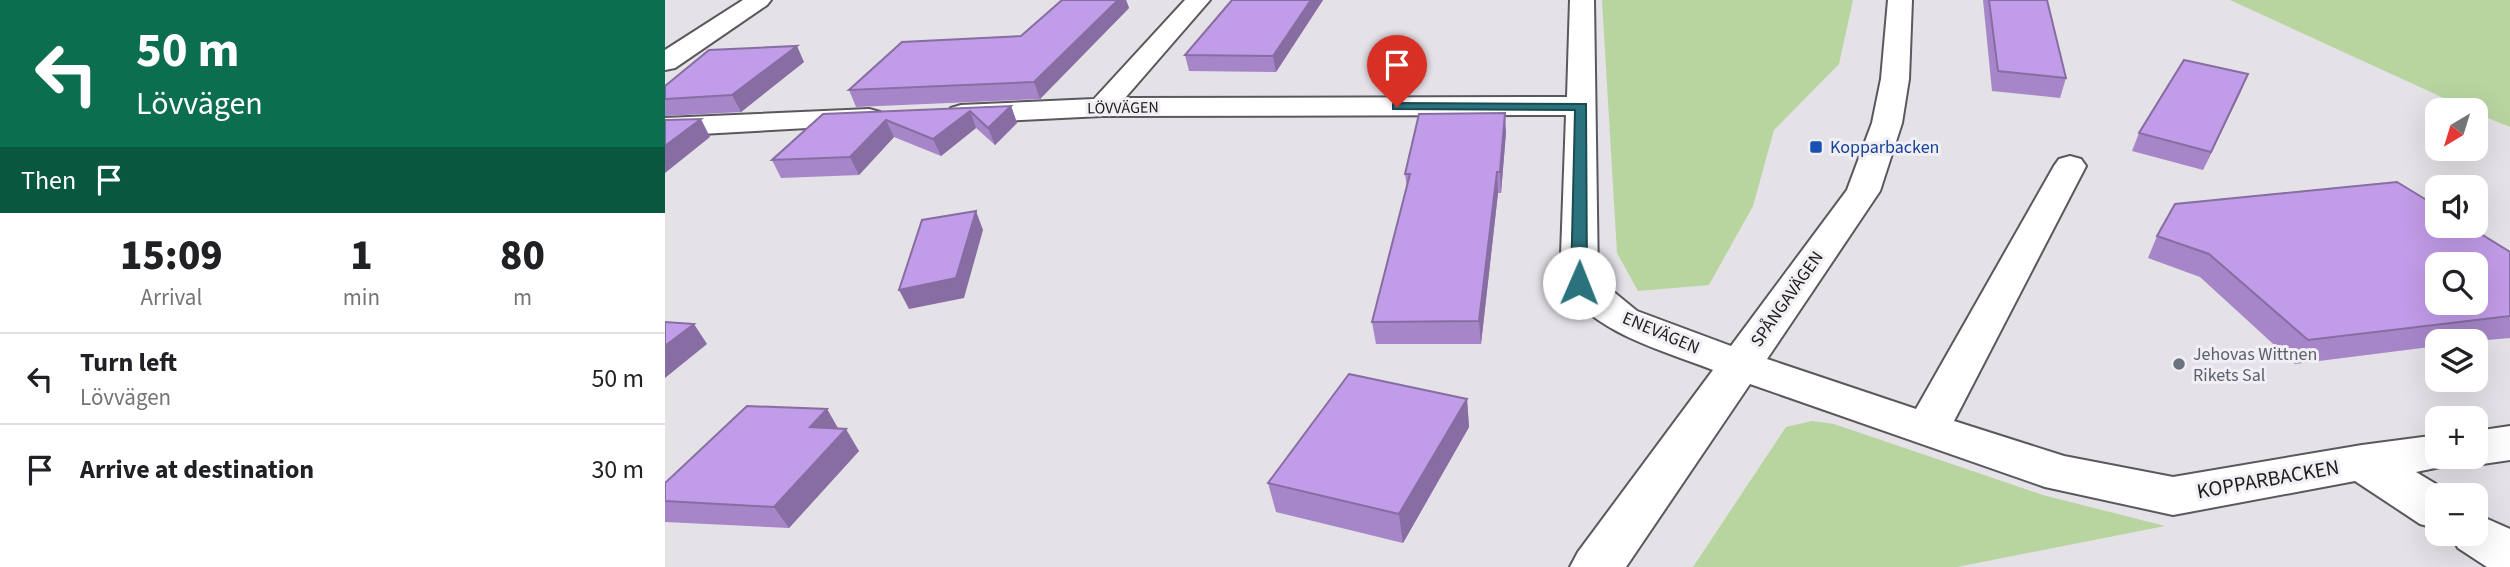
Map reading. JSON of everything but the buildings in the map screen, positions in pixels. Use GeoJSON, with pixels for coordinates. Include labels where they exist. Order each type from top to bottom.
{"type":"FeatureCollection","features":[{"type":"Feature","properties":{"kind":"street"},"geometry":{"type":"LineString","coordinates":[[665,62],[759,0]]}},
{"type":"Feature","properties":{"kind":"street"},"geometry":{"type":"LineString","coordinates":[[1102,107],[1198,0]]}},
{"type":"Feature","properties":{"kind":"street","name":"ENEVÄGEN"},"geometry":{"type":"LineString","coordinates":[[1582,0],[1579,283],[1623,320],[1741,365]]}},
{"type":"Feature","properties":{"kind":"street","name":"SPÅNGAVÄGEN"},"geometry":{"type":"LineString","coordinates":[[1597,567],[1863,191],[1887,123],[1895,79],[1900,0]]}},
{"type":"Feature","properties":{"kind":"street","name":"LÖVVÄGEN"},"geometry":{"type":"LineString","coordinates":[[938,115],[1102,107],[1581,106]]}},
{"type":"Feature","properties":{"kind":"street"},"geometry":{"type":"LineString","coordinates":[[665,127],[897,117]]}},
{"type":"Feature","properties":{"kind":"street"},"geometry":{"type":"LineString","coordinates":[[1927,429],[2070,166]]}},
{"type":"Feature","properties":{"kind":"street","name":"KOPPARBACKEN"},"geometry":{"type":"LineString","coordinates":[[1741,365],[2062,474],[2173,496],[2361,462],[2425,455]]}},
{"type":"Feature","properties":{"kind":"street"},"geometry":{"type":"LineString","coordinates":[[2488,446],[2510,443]]}},
{"type":"Feature","properties":{"kind":"street"},"geometry":{"type":"LineString","coordinates":[[2361,462],[2425,502]]}},
{"type":"Feature","properties":{"kind":"street"},"geometry":{"type":"LineString","coordinates":[[2488,541],[2510,555]]}},
{"type":"Feature","properties":{"kind":"green space"},"geometry":{"type":"Polygon","coordinates":[[[1602,0],[1853,0],[1839,64],[1774,130],[1753,206],[1709,285],[1638,291],[1617,253],[1602,0]]]}},
{"type":"Feature","properties":{"kind":"green space"},"geometry":{"type":"Polygon","coordinates":[[[2230,0],[2510,0],[2510,127],[2489,118],[2489,98],[2444,98],[2230,0]]]}},
{"type":"Feature","properties":{"kind":"green space"},"geometry":{"type":"Polygon","coordinates":[[[1812,421],[1834,424],[2043,495],[2165,526],[1957,567],[1693,567],[1786,427],[1812,421]]]}},
{"type":"Feature","properties":{"kind":"place","name":"Kopparbacken"},"geometry":{"type":"Point","coordinates":[1816,147]}},
{"type":"Feature","properties":{"kind":"place","name":"Jehovas Wittnen Rikets Sal"},"geometry":{"type":"Point","coordinates":[2179,364]}},
{"type":"Feature","properties":{"kind":"route"},"geometry":{"type":"LineString","coordinates":[[1397,107],[1581,106],[1579,283]]}}]}
